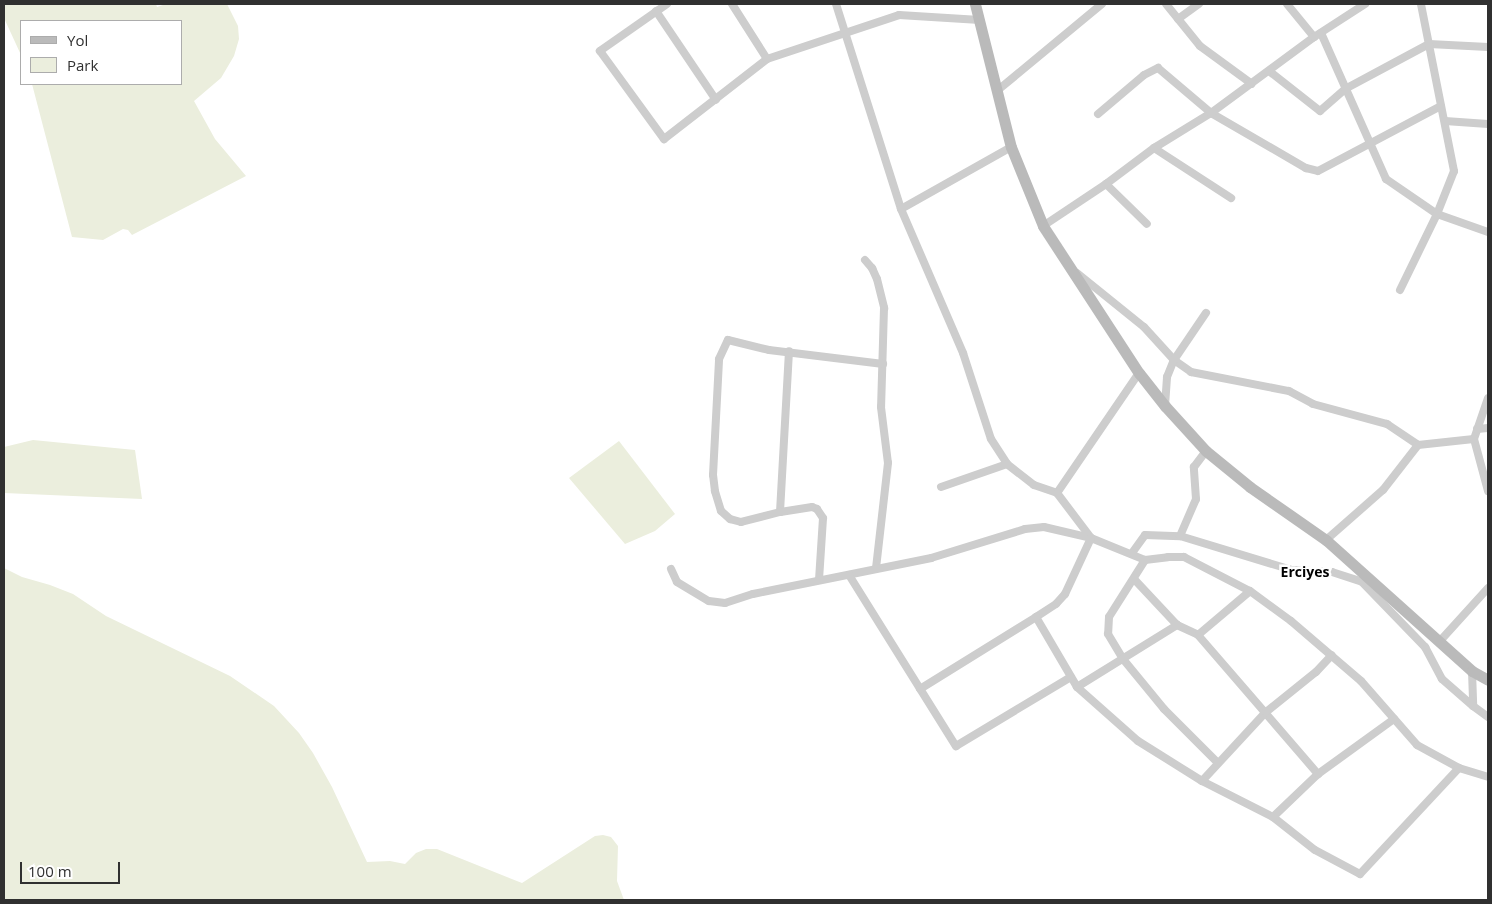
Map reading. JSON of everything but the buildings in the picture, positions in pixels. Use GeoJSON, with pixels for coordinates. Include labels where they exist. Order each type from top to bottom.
{"type":"FeatureCollection","features":[{"type":"Feature","properties":{"kind":"street"},"geometry":{"type":"LineString","coordinates":[[667,4],[600,51],[664,139],[767,59],[845,31],[899,15],[980,20]]}},
{"type":"Feature","properties":{"kind":"street"},"geometry":{"type":"LineString","coordinates":[[732,4],[767,59]]}},
{"type":"Feature","properties":{"kind":"street"},"geometry":{"type":"LineString","coordinates":[[836,4],[901,209],[963,353],[990,439],[1007,464],[1034,485],[1058,493],[1091,538]]}},
{"type":"Feature","properties":{"kind":"street"},"geometry":{"type":"LineString","coordinates":[[975,4],[1011,148],[1043,226],[1139,373],[1165,406],[1206,451],[1250,487],[1326,540],[1366,580],[1424,647],[1442,679],[1488,717]]}},
{"type":"Feature","properties":{"kind":"street"},"geometry":{"type":"LineString","coordinates":[[998,90],[1102,4]]}},
{"type":"Feature","properties":{"kind":"street"},"geometry":{"type":"LineString","coordinates":[[1166,4],[1200,46],[1252,84]]}},
{"type":"Feature","properties":{"kind":"street"},"geometry":{"type":"LineString","coordinates":[[1178,18],[1199,4]]}},
{"type":"Feature","properties":{"kind":"street"},"geometry":{"type":"LineString","coordinates":[[1287,4],[1317,35],[1345,89],[1386,179],[1437,214],[1488,232]]}},
{"type":"Feature","properties":{"kind":"street"},"geometry":{"type":"LineString","coordinates":[[1043,226],[1106,184],[1154,148],[1211,113],[1317,35],[1365,4]]}},
{"type":"Feature","properties":{"kind":"street"},"geometry":{"type":"LineString","coordinates":[[1400,290],[1437,214],[1454,171],[1421,4]]}},
{"type":"Feature","properties":{"kind":"street"},"geometry":{"type":"LineString","coordinates":[[656,12],[716,100]]}},
{"type":"Feature","properties":{"kind":"street"},"geometry":{"type":"LineString","coordinates":[[1269,71],[1320,111],[1345,89],[1429,44],[1488,47]]}},
{"type":"Feature","properties":{"kind":"street"},"geometry":{"type":"LineString","coordinates":[[1098,114],[1144,75],[1158,68],[1211,113],[1312,170],[1324,169],[1369,143],[1441,106]]}},
{"type":"Feature","properties":{"kind":"street"},"geometry":{"type":"LineString","coordinates":[[1445,121],[1488,124]]}},
{"type":"Feature","properties":{"kind":"street"},"geometry":{"type":"LineString","coordinates":[[901,209],[1011,148]]}},
{"type":"Feature","properties":{"kind":"street"},"geometry":{"type":"LineString","coordinates":[[1154,148],[1231,198]]}},
{"type":"Feature","properties":{"kind":"street"},"geometry":{"type":"LineString","coordinates":[[1106,184],[1147,224]]}},
{"type":"Feature","properties":{"kind":"street"},"geometry":{"type":"LineString","coordinates":[[865,260],[872,268],[877,279],[884,308],[881,407],[888,453],[888,475],[876,568]]}},
{"type":"Feature","properties":{"kind":"street"},"geometry":{"type":"LineString","coordinates":[[1070,268],[1144,327],[1174,360],[1191,372],[1289,391],[1314,404],[1386,424],[1418,446],[1474,439]]}},
{"type":"Feature","properties":{"kind":"street"},"geometry":{"type":"LineString","coordinates":[[1165,406],[1166,377],[1174,360],[1206,313]]}},
{"type":"Feature","properties":{"kind":"street"},"geometry":{"type":"LineString","coordinates":[[819,580],[823,518],[821,513],[812,507],[737,522],[727,517],[718,505],[713,475],[719,359],[728,340],[757,348],[883,364]]}},
{"type":"Feature","properties":{"kind":"street"},"geometry":{"type":"LineString","coordinates":[[780,512],[789,351]]}},
{"type":"Feature","properties":{"kind":"street"},"geometry":{"type":"LineString","coordinates":[[1058,493],[1139,373]]}},
{"type":"Feature","properties":{"kind":"street"},"geometry":{"type":"LineString","coordinates":[[1488,398],[1474,439],[1488,491]]}},
{"type":"Feature","properties":{"kind":"street"},"geometry":{"type":"LineString","coordinates":[[1477,429],[1488,428]]}},
{"type":"Feature","properties":{"kind":"street"},"geometry":{"type":"LineString","coordinates":[[1326,540],[1382,490],[1418,446]]}},
{"type":"Feature","properties":{"kind":"street"},"geometry":{"type":"LineString","coordinates":[[1180,536],[1196,499],[1194,467],[1206,451]]}},
{"type":"Feature","properties":{"kind":"street"},"geometry":{"type":"LineString","coordinates":[[941,488],[1007,464]]}},
{"type":"Feature","properties":{"kind":"street"},"geometry":{"type":"LineString","coordinates":[[670,569],[677,582],[704,598],[720,603],[819,580],[931,558],[1036,527],[1091,538],[1132,553],[1145,560],[1184,557],[1250,591],[1291,621],[1361,681],[1417,745],[1458,768],[1488,777]]}},
{"type":"Feature","properties":{"kind":"street"},"geometry":{"type":"LineString","coordinates":[[1132,553],[1145,535],[1180,536],[1292,570],[1332,572],[1366,580],[1440,641],[1472,671],[1488,680]]}},
{"type":"Feature","properties":{"kind":"street"},"geometry":{"type":"LineString","coordinates":[[920,689],[1036,617],[1062,598],[1091,538]]}},
{"type":"Feature","properties":{"kind":"street"},"geometry":{"type":"LineString","coordinates":[[1145,560],[1107,622],[1108,634],[1123,659],[1164,709],[1218,763]]}},
{"type":"Feature","properties":{"kind":"street"},"geometry":{"type":"LineString","coordinates":[[849,575],[956,746],[1071,677]]}},
{"type":"Feature","properties":{"kind":"street"},"geometry":{"type":"LineString","coordinates":[[1134,579],[1177,625],[1198,636],[1318,774]]}},
{"type":"Feature","properties":{"kind":"street"},"geometry":{"type":"LineString","coordinates":[[1440,641],[1488,588]]}},
{"type":"Feature","properties":{"kind":"street"},"geometry":{"type":"LineString","coordinates":[[1198,636],[1250,591]]}},
{"type":"Feature","properties":{"kind":"street"},"geometry":{"type":"LineString","coordinates":[[1036,617],[1077,687],[1138,741],[1202,782],[1272,816],[1315,850],[1360,874],[1458,768]]}},
{"type":"Feature","properties":{"kind":"street"},"geometry":{"type":"LineString","coordinates":[[1077,687],[1177,625]]}},
{"type":"Feature","properties":{"kind":"street"},"geometry":{"type":"LineString","coordinates":[[1202,782],[1266,712],[1316,672],[1332,655]]}},
{"type":"Feature","properties":{"kind":"street"},"geometry":{"type":"LineString","coordinates":[[1472,671],[1473,706]]}},
{"type":"Feature","properties":{"kind":"street"},"geometry":{"type":"LineString","coordinates":[[1272,816],[1318,774],[1394,719]]}},
{"type":"Feature","properties":{"kind":"green space"},"geometry":{"type":"Polygon","coordinates":[[[4,4],[156,4],[157,7],[166,4],[227,4],[238,26],[239,39],[234,56],[221,78],[194,101],[215,139],[246,176],[132,235],[128,230],[123,229],[103,240],[72,237],[32,85],[182,85],[182,20],[20,20],[20,53],[4,18],[4,4]]]}},
{"type":"Feature","properties":{"kind":"green space"},"geometry":{"type":"Polygon","coordinates":[[[33,440],[135,450],[142,499],[4,493],[4,447],[33,440]]]}},
{"type":"Feature","properties":{"kind":"green space"},"geometry":{"type":"Polygon","coordinates":[[[619,441],[675,514],[655,531],[625,544],[569,478],[619,441]]]}},
{"type":"Feature","properties":{"kind":"green space"},"geometry":{"type":"Polygon","coordinates":[[[4,568],[22,577],[73,594],[106,616],[230,676],[274,706],[299,733],[313,753],[332,787],[367,862],[390,861],[405,864],[416,853],[426,849],[437,849],[522,883],[595,836],[603,835],[611,837],[618,846],[617,881],[624,900],[4,900],[4,568]]]}},
{"type":"Feature","properties":{"kind":"district","name":"Erciyes"},"geometry":{"type":"Point","coordinates":[1305,572]}}]}
